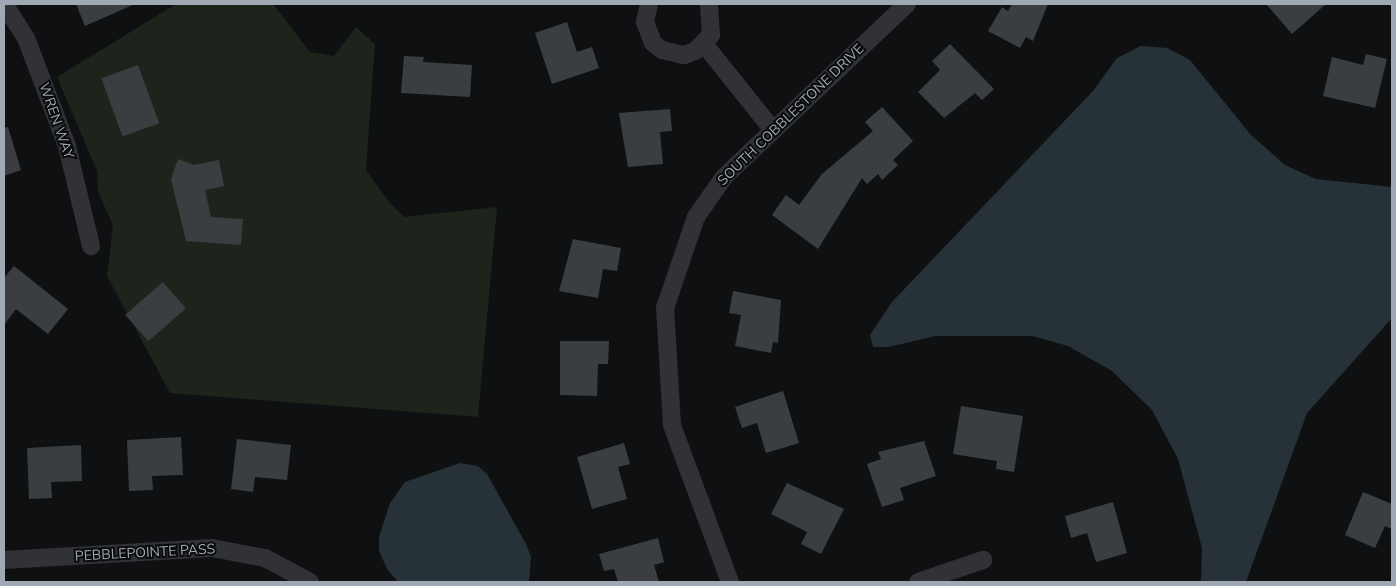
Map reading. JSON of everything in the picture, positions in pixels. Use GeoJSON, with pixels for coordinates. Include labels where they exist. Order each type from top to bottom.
{"type":"FeatureCollection","features":[{"type":"Feature","properties":{"kind":"street","name":"WREN WAY"},"geometry":{"type":"LineString","coordinates":[[4,4],[26,38],[66,146],[91,246]]}},
{"type":"Feature","properties":{"kind":"street"},"geometry":{"type":"LineString","coordinates":[[649,4],[647,33],[662,50],[684,54],[704,44],[714,24],[709,4]]}},
{"type":"Feature","properties":{"kind":"street","name":"SOUTH COBBLESTONE DRIVE"},"geometry":{"type":"LineString","coordinates":[[730,582],[672,425],[665,308],[696,217],[724,177],[907,4]]}},
{"type":"Feature","properties":{"kind":"street"},"geometry":{"type":"LineString","coordinates":[[704,44],[773,130]]}},
{"type":"Feature","properties":{"kind":"street","name":"PEBBLEPOINTE PASS"},"geometry":{"type":"LineString","coordinates":[[4,560],[231,549],[281,565],[310,582]]}},
{"type":"Feature","properties":{"kind":"street"},"geometry":{"type":"LineString","coordinates":[[918,582],[983,560]]}},
{"type":"Feature","properties":{"kind":"shaded area"},"geometry":{"type":"Polygon","coordinates":[[[176,4],[273,4],[310,52],[334,56],[356,27],[375,44],[366,170],[390,203],[404,217],[497,207],[478,417],[170,393],[107,276],[113,225],[98,192],[97,171],[57,77],[176,4]]]}},
{"type":"Feature","properties":{"kind":"shaded area"},"geometry":{"type":"Polygon","coordinates":[[[1141,46],[1167,48],[1190,60],[1251,135],[1285,165],[1316,179],[1392,187],[1392,318],[1307,413],[1246,582],[1201,582],[1202,548],[1178,459],[1152,410],[1112,371],[1068,346],[1032,336],[935,336],[889,347],[873,347],[870,335],[892,302],[1093,91],[1117,58],[1141,46]]]}},
{"type":"Feature","properties":{"kind":"shaded area"},"geometry":{"type":"Polygon","coordinates":[[[460,463],[478,466],[487,474],[526,544],[531,557],[529,582],[398,582],[387,569],[379,551],[379,537],[390,503],[405,482],[460,463]]]}},
{"type":"Feature","properties":{"kind":"building"},"geometry":{"type":"Polygon","coordinates":[[[76,4],[135,4],[85,26],[76,4]]]}},
{"type":"Feature","properties":{"kind":"building"},"geometry":{"type":"Polygon","coordinates":[[[1012,4],[1048,4],[1033,41],[1026,37],[1020,48],[988,31],[1002,7],[1008,11],[1012,4]]]}},
{"type":"Feature","properties":{"kind":"building"},"geometry":{"type":"Polygon","coordinates":[[[1266,4],[1326,4],[1292,34],[1266,4]]]}},
{"type":"Feature","properties":{"kind":"building"},"geometry":{"type":"Polygon","coordinates":[[[567,22],[577,52],[592,47],[599,68],[552,84],[535,33],[567,22]]]}},
{"type":"Feature","properties":{"kind":"building"},"geometry":{"type":"Polygon","coordinates":[[[950,44],[994,89],[982,100],[975,93],[944,118],[918,92],[940,70],[932,61],[950,44]]]}},
{"type":"Feature","properties":{"kind":"building"},"geometry":{"type":"Polygon","coordinates":[[[1366,54],[1387,59],[1375,108],[1323,96],[1332,57],[1363,65],[1366,54]]]}},
{"type":"Feature","properties":{"kind":"building"},"geometry":{"type":"Polygon","coordinates":[[[404,56],[424,57],[423,62],[472,65],[470,97],[401,93],[404,56]]]}},
{"type":"Feature","properties":{"kind":"building"},"geometry":{"type":"Polygon","coordinates":[[[138,65],[159,123],[123,137],[101,78],[138,65]]]}},
{"type":"Feature","properties":{"kind":"building"},"geometry":{"type":"Polygon","coordinates":[[[882,107],[913,141],[893,160],[898,165],[882,180],[878,174],[867,184],[862,178],[818,249],[772,215],[786,195],[799,205],[822,174],[873,131],[865,122],[882,107]]]}},
{"type":"Feature","properties":{"kind":"building"},"geometry":{"type":"Polygon","coordinates":[[[670,109],[672,131],[660,132],[663,164],[628,167],[619,113],[670,109]]]}},
{"type":"Feature","properties":{"kind":"building"},"geometry":{"type":"Polygon","coordinates":[[[8,127],[21,170],[4,176],[4,128],[8,127]]]}},
{"type":"Feature","properties":{"kind":"building"},"geometry":{"type":"Polygon","coordinates":[[[178,159],[194,165],[219,160],[224,186],[205,190],[211,217],[243,219],[241,245],[186,241],[171,179],[178,159]]]}},
{"type":"Feature","properties":{"kind":"building"},"geometry":{"type":"Polygon","coordinates":[[[573,239],[621,248],[617,271],[603,269],[598,298],[559,291],[573,239]]]}},
{"type":"Feature","properties":{"kind":"building"},"geometry":{"type":"Polygon","coordinates":[[[14,266],[68,309],[48,334],[16,309],[4,325],[4,278],[14,266]]]}},
{"type":"Feature","properties":{"kind":"building"},"geometry":{"type":"Polygon","coordinates":[[[163,282],[186,308],[148,341],[125,315],[163,282]]]}},
{"type":"Feature","properties":{"kind":"building"},"geometry":{"type":"Polygon","coordinates":[[[733,291],[781,300],[778,343],[773,342],[771,353],[735,346],[741,315],[729,313],[733,291]]]}},
{"type":"Feature","properties":{"kind":"building"},"geometry":{"type":"Polygon","coordinates":[[[560,341],[609,341],[608,364],[598,364],[597,396],[560,395],[560,341]]]}},
{"type":"Feature","properties":{"kind":"building"},"geometry":{"type":"Polygon","coordinates":[[[783,391],[799,443],[766,453],[757,423],[742,428],[735,407],[783,391]]]}},
{"type":"Feature","properties":{"kind":"building"},"geometry":{"type":"Polygon","coordinates":[[[961,406],[1023,416],[1014,472],[996,469],[997,461],[953,454],[961,406]]]}},
{"type":"Feature","properties":{"kind":"building"},"geometry":{"type":"Polygon","coordinates":[[[181,437],[183,475],[152,476],[153,490],[129,491],[127,440],[181,437]]]}},
{"type":"Feature","properties":{"kind":"building"},"geometry":{"type":"Polygon","coordinates":[[[237,439],[291,445],[287,480],[255,477],[253,492],[231,489],[237,439]]]}},
{"type":"Feature","properties":{"kind":"building"},"geometry":{"type":"Polygon","coordinates":[[[924,441],[936,476],[900,488],[904,500],[882,507],[867,464],[881,459],[878,452],[924,441]]]}},
{"type":"Feature","properties":{"kind":"building"},"geometry":{"type":"Polygon","coordinates":[[[624,443],[630,464],[618,467],[627,499],[592,509],[577,457],[624,443]]]}},
{"type":"Feature","properties":{"kind":"building"},"geometry":{"type":"Polygon","coordinates":[[[81,445],[82,481],[51,482],[52,498],[29,499],[27,448],[81,445]]]}},
{"type":"Feature","properties":{"kind":"building"},"geometry":{"type":"Polygon","coordinates":[[[787,483],[844,509],[821,554],[801,544],[807,532],[771,514],[787,483]]]}},
{"type":"Feature","properties":{"kind":"building"},"geometry":{"type":"Polygon","coordinates":[[[1363,492],[1392,504],[1392,529],[1385,526],[1375,548],[1345,535],[1363,492]]]}},
{"type":"Feature","properties":{"kind":"building"},"geometry":{"type":"Polygon","coordinates":[[[1113,502],[1127,553],[1096,562],[1087,533],[1071,538],[1065,516],[1113,502]]]}},
{"type":"Feature","properties":{"kind":"building"},"geometry":{"type":"Polygon","coordinates":[[[658,538],[664,562],[654,565],[659,582],[618,582],[614,569],[604,571],[599,554],[658,538]]]}}]}
